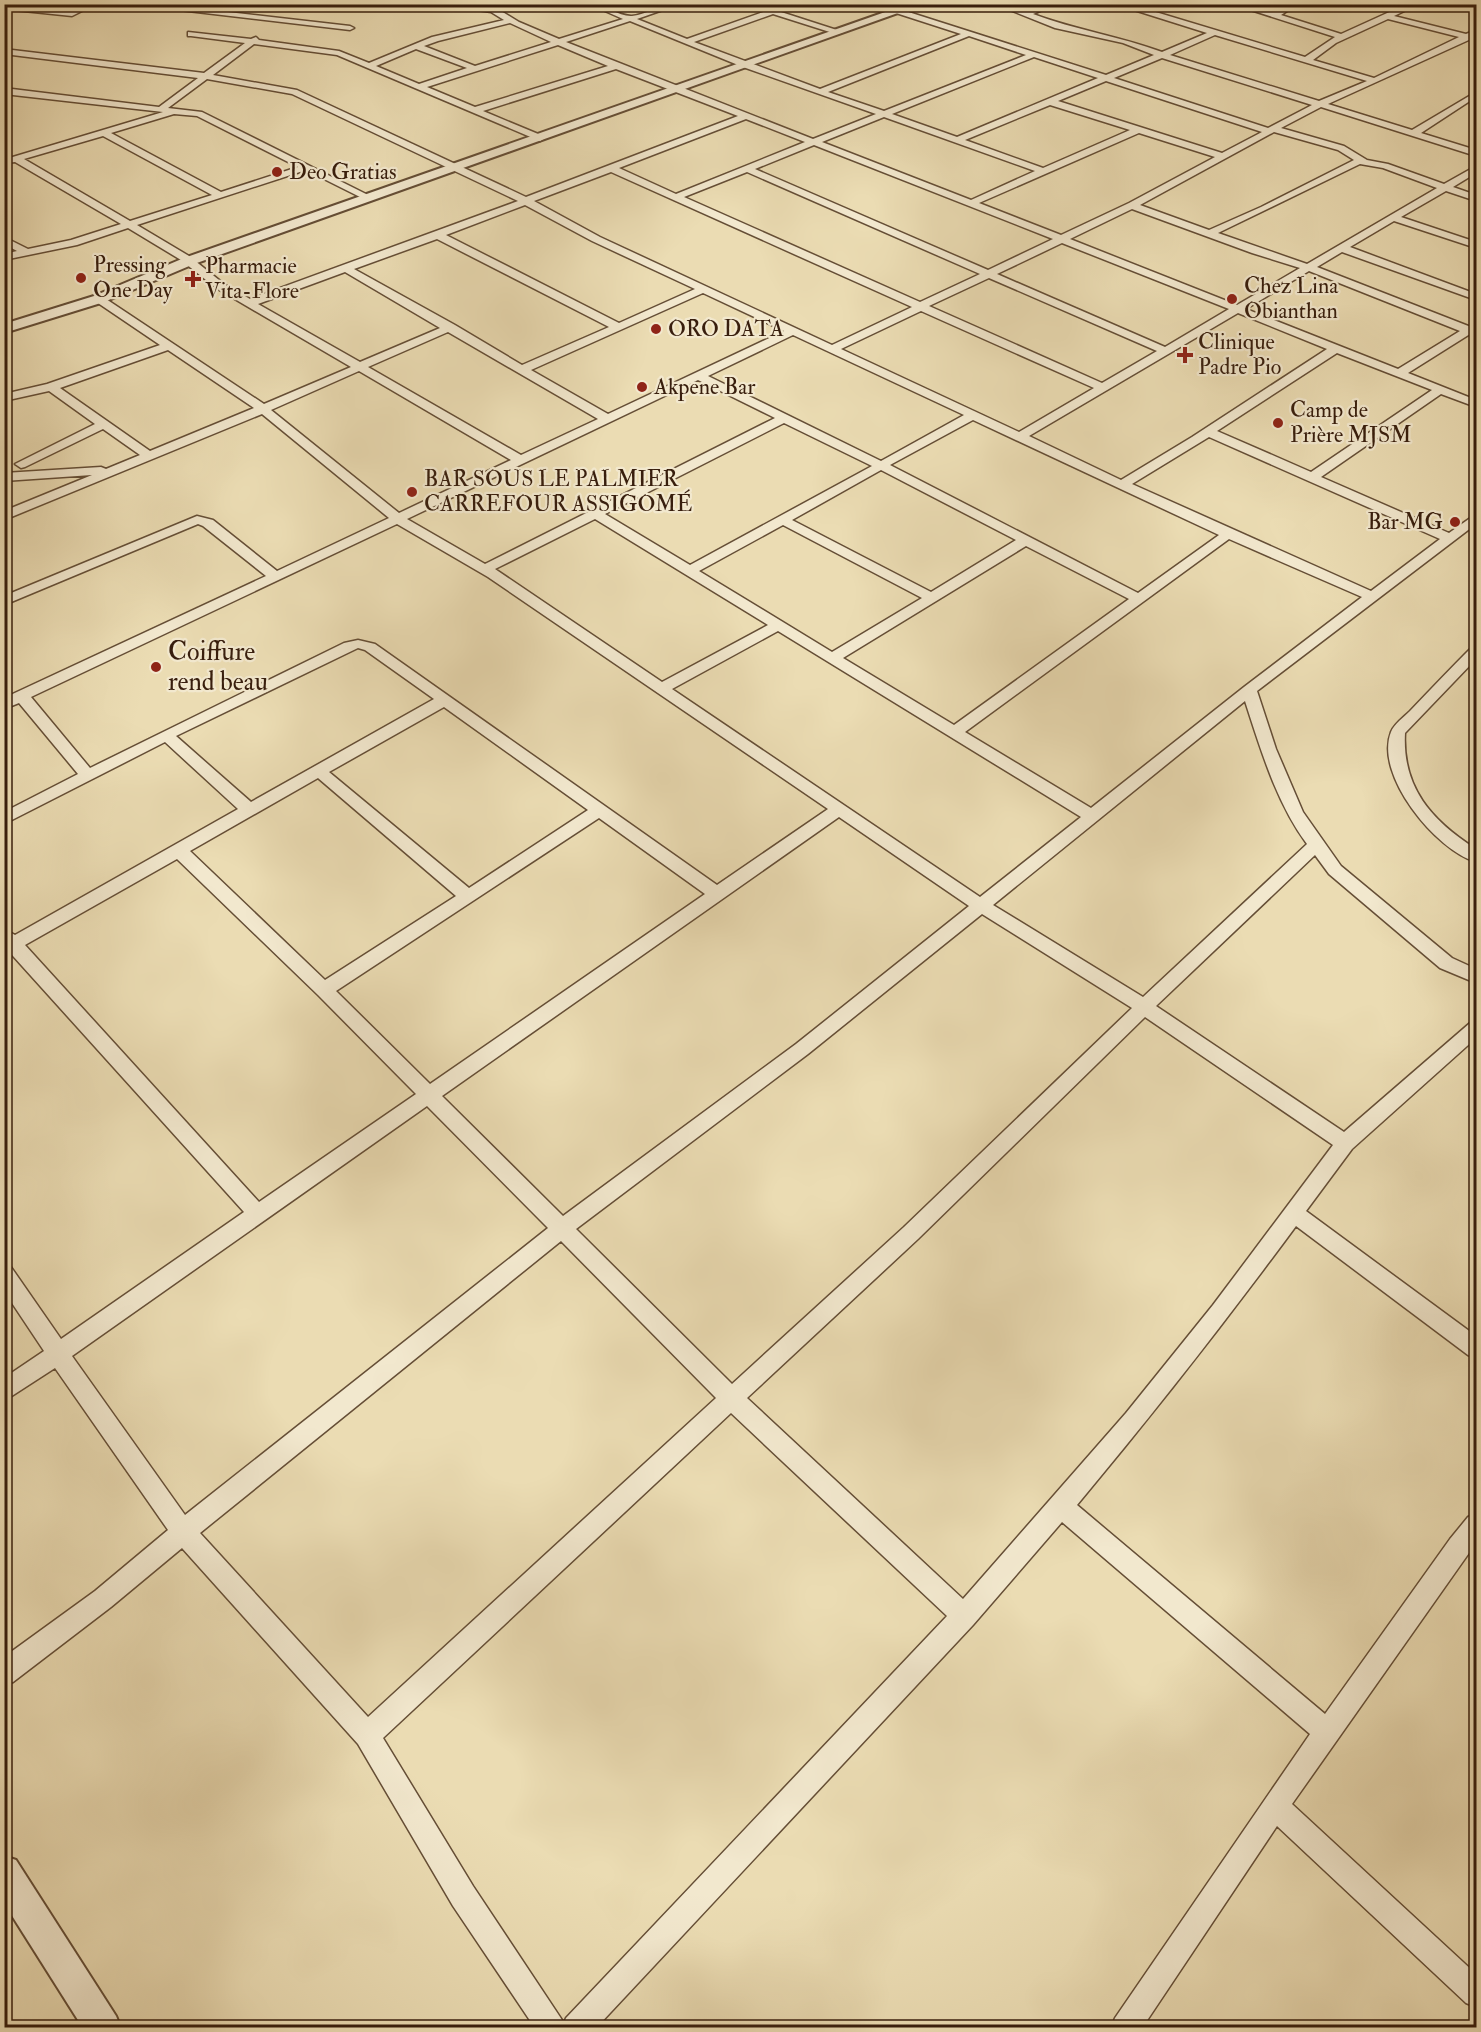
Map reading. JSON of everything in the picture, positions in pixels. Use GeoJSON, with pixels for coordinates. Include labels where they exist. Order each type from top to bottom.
{"type":"FeatureCollection","features":[{"type":"Feature","properties":{"kind":"street"},"geometry":{"type":"LineString","coordinates":[[6,6],[72,14],[92,4]]}},
{"type":"Feature","properties":{"kind":"street"},"geometry":{"type":"LineString","coordinates":[[132,4],[351,28]]}},
{"type":"Feature","properties":{"kind":"street"},"geometry":{"type":"LineString","coordinates":[[440,4],[490,7],[510,21],[616,66],[815,141],[1476,404]]}},
{"type":"Feature","properties":{"kind":"street"},"geometry":{"type":"LineString","coordinates":[[593,4],[628,20],[746,65],[1043,171]]}},
{"type":"Feature","properties":{"kind":"street"},"geometry":{"type":"LineString","coordinates":[[421,86],[561,43],[676,4]]}},
{"type":"Feature","properties":{"kind":"street"},"geometry":{"type":"LineString","coordinates":[[685,42],[795,4]]}},
{"type":"Feature","properties":{"kind":"street"},"geometry":{"type":"LineString","coordinates":[[4,329],[99,299],[189,261],[919,4]]}},
{"type":"Feature","properties":{"kind":"street"},"geometry":{"type":"LineString","coordinates":[[999,4],[1058,26],[1125,41],[1476,153]]}},
{"type":"Feature","properties":{"kind":"street"},"geometry":{"type":"LineString","coordinates":[[1028,13],[1052,4]]}},
{"type":"Feature","properties":{"kind":"street"},"geometry":{"type":"LineString","coordinates":[[1119,4],[1212,34],[1375,81]]}},
{"type":"Feature","properties":{"kind":"street"},"geometry":{"type":"LineString","coordinates":[[1144,12],[1163,4]]}},
{"type":"Feature","properties":{"kind":"street"},"geometry":{"type":"LineString","coordinates":[[1236,4],[1254,11],[1277,14],[1281,18],[1342,37]]}},
{"type":"Feature","properties":{"kind":"street"},"geometry":{"type":"LineString","coordinates":[[1277,14],[1294,4]]}},
{"type":"Feature","properties":{"kind":"street"},"geometry":{"type":"LineString","coordinates":[[1306,61],[1333,41],[1415,4]]}},
{"type":"Feature","properties":{"kind":"street"},"geometry":{"type":"LineString","coordinates":[[899,11],[1270,130],[1341,148],[1364,161],[1385,166],[1476,198]]}},
{"type":"Feature","properties":{"kind":"street"},"geometry":{"type":"LineString","coordinates":[[774,12],[839,32]]}},
{"type":"Feature","properties":{"kind":"street"},"geometry":{"type":"LineString","coordinates":[[1388,17],[1472,35]]}},
{"type":"Feature","properties":{"kind":"street"},"geometry":{"type":"LineString","coordinates":[[271,28],[280,21]]}},
{"type":"Feature","properties":{"kind":"street"},"geometry":{"type":"LineString","coordinates":[[370,65],[415,46],[510,21]]}},
{"type":"Feature","properties":{"kind":"street"},"geometry":{"type":"LineString","coordinates":[[822,91],[971,33]]}},
{"type":"Feature","properties":{"kind":"street"},"geometry":{"type":"LineString","coordinates":[[191,34],[328,50],[421,86],[540,138]]}},
{"type":"Feature","properties":{"kind":"street"},"geometry":{"type":"LineString","coordinates":[[161,109],[262,34]]}},
{"type":"Feature","properties":{"kind":"street"},"geometry":{"type":"LineString","coordinates":[[957,140],[1212,34]]}},
{"type":"Feature","properties":{"kind":"street"},"geometry":{"type":"LineString","coordinates":[[832,349],[1059,238],[1132,205],[1322,104],[1472,35]]}},
{"type":"Feature","properties":{"kind":"street"},"geometry":{"type":"LineString","coordinates":[[415,46],[476,69]]}},
{"type":"Feature","properties":{"kind":"street"},"geometry":{"type":"LineString","coordinates":[[4,51],[206,76],[294,92],[526,201],[596,239],[1228,534],[1373,597]]}},
{"type":"Feature","properties":{"kind":"street"},"geometry":{"type":"LineString","coordinates":[[676,197],[1035,54]]}},
{"type":"Feature","properties":{"kind":"street"},"geometry":{"type":"LineString","coordinates":[[476,110],[616,66]]}},
{"type":"Feature","properties":{"kind":"street"},"geometry":{"type":"LineString","coordinates":[[4,91],[199,114],[369,198]]}},
{"type":"Feature","properties":{"kind":"street"},"geometry":{"type":"LineString","coordinates":[[1414,133],[1476,94]]}},
{"type":"Feature","properties":{"kind":"street"},"geometry":{"type":"LineString","coordinates":[[1051,102],[1136,131],[1221,156]]}},
{"type":"Feature","properties":{"kind":"street"},"geometry":{"type":"LineString","coordinates":[[1456,105],[1466,108]]}},
{"type":"Feature","properties":{"kind":"street"},"geometry":{"type":"LineString","coordinates":[[4,162],[177,111]]}},
{"type":"Feature","properties":{"kind":"street"},"geometry":{"type":"LineString","coordinates":[[250,303],[438,235],[746,116]]}},
{"type":"Feature","properties":{"kind":"street"},"geometry":{"type":"LineString","coordinates":[[971,203],[1136,131]]}},
{"type":"Feature","properties":{"kind":"street"},"geometry":{"type":"LineString","coordinates":[[104,133],[222,196]]}},
{"type":"Feature","properties":{"kind":"street"},"geometry":{"type":"LineString","coordinates":[[17,159],[189,261],[207,278],[520,460]]}},
{"type":"Feature","properties":{"kind":"street"},"geometry":{"type":"LineString","coordinates":[[1210,233],[1264,209],[1354,162],[1364,161]]}},
{"type":"Feature","properties":{"kind":"street"},"geometry":{"type":"LineString","coordinates":[[4,257],[62,247],[307,167]]}},
{"type":"Feature","properties":{"kind":"street"},"geometry":{"type":"LineString","coordinates":[[612,169],[1103,388]]}},
{"type":"Feature","properties":{"kind":"street"},"geometry":{"type":"LineString","coordinates":[[747,169],[1166,351]]}},
{"type":"Feature","properties":{"kind":"street"},"geometry":{"type":"LineString","coordinates":[[1022,436],[1476,169]]}},
{"type":"Feature","properties":{"kind":"street"},"geometry":{"type":"LineString","coordinates":[[1132,205],[1256,251],[1310,268],[1473,332]]}},
{"type":"Feature","properties":{"kind":"street"},"geometry":{"type":"LineString","coordinates":[[1393,218],[1476,245]]}},
{"type":"Feature","properties":{"kind":"street"},"geometry":{"type":"LineString","coordinates":[[438,235],[620,328]]}},
{"type":"Feature","properties":{"kind":"street"},"geometry":{"type":"LineString","coordinates":[[4,240],[27,253]]}},
{"type":"Feature","properties":{"kind":"street"},"geometry":{"type":"LineString","coordinates":[[1342,248],[1476,297]]}},
{"type":"Feature","properties":{"kind":"street"},"geometry":{"type":"LineString","coordinates":[[345,268],[524,369],[607,419]]}},
{"type":"Feature","properties":{"kind":"street"},"geometry":{"type":"LineString","coordinates":[[524,369],[704,289]]}},
{"type":"Feature","properties":{"kind":"street"},"geometry":{"type":"LineString","coordinates":[[99,299],[263,409],[399,520],[485,569],[982,906],[1144,1007],[1345,1143]]}},
{"type":"Feature","properties":{"kind":"street"},"geometry":{"type":"LineString","coordinates":[[4,516],[263,409],[451,327]]}},
{"type":"Feature","properties":{"kind":"street"},"geometry":{"type":"LineString","coordinates":[[4,704],[399,520],[793,331]]}},
{"type":"Feature","properties":{"kind":"street"},"geometry":{"type":"LineString","coordinates":[[1399,373],[1473,332]]}},
{"type":"Feature","properties":{"kind":"street"},"geometry":{"type":"LineString","coordinates":[[4,398],[51,387],[169,346]]}},
{"type":"Feature","properties":{"kind":"street"},"geometry":{"type":"LineString","coordinates":[[1123,484],[1209,432],[1336,348]]}},
{"type":"Feature","properties":{"kind":"street"},"geometry":{"type":"LineString","coordinates":[[699,376],[882,466],[1137,598]]}},
{"type":"Feature","properties":{"kind":"street"},"geometry":{"type":"LineString","coordinates":[[51,387],[149,456]]}},
{"type":"Feature","properties":{"kind":"street"},"geometry":{"type":"LineString","coordinates":[[1313,477],[1440,390]]}},
{"type":"Feature","properties":{"kind":"street"},"geometry":{"type":"LineString","coordinates":[[690,571],[973,415]]}},
{"type":"Feature","properties":{"kind":"street"},"geometry":{"type":"LineString","coordinates":[[485,569],[784,418]]}},
{"type":"Feature","properties":{"kind":"street"},"geometry":{"type":"LineString","coordinates":[[21,464],[104,424]]}},
{"type":"Feature","properties":{"kind":"street"},"geometry":{"type":"LineString","coordinates":[[1209,432],[1450,538]]}},
{"type":"Feature","properties":{"kind":"street"},"geometry":{"type":"LineString","coordinates":[[4,477],[114,471]]}},
{"type":"Feature","properties":{"kind":"street"},"geometry":{"type":"LineString","coordinates":[[596,514],[1092,816]]}},
{"type":"Feature","properties":{"kind":"street"},"geometry":{"type":"LineString","coordinates":[[4,1673],[103,1599],[183,1532],[561,1229],[802,1049],[1249,690],[1476,518]]}},
{"type":"Feature","properties":{"kind":"street"},"geometry":{"type":"LineString","coordinates":[[4,601],[197,520],[208,523],[276,577]]}},
{"type":"Feature","properties":{"kind":"street"},"geometry":{"type":"LineString","coordinates":[[783,520],[931,597]]}},
{"type":"Feature","properties":{"kind":"street"},"geometry":{"type":"LineString","coordinates":[[954,732],[1228,534]]}},
{"type":"Feature","properties":{"kind":"street"},"geometry":{"type":"LineString","coordinates":[[832,658],[1024,541]]}},
{"type":"Feature","properties":{"kind":"street"},"geometry":{"type":"LineString","coordinates":[[661,689],[778,625]]}},
{"type":"Feature","properties":{"kind":"street"},"geometry":{"type":"LineString","coordinates":[[4,819],[166,735],[349,646],[358,644],[370,647],[717,894]]}},
{"type":"Feature","properties":{"kind":"street"},"geometry":{"type":"LineString","coordinates":[[1476,651],[1398,732],[1395,746],[1397,766],[1409,792],[1423,813],[1448,839],[1476,856]]}},
{"type":"Feature","properties":{"kind":"street"},"geometry":{"type":"LineString","coordinates":[[1249,690],[1285,790],[1307,832],[1335,870],[1446,963],[1476,976]]}},
{"type":"Feature","properties":{"kind":"street"},"geometry":{"type":"LineString","coordinates":[[22,696],[88,775]]}},
{"type":"Feature","properties":{"kind":"street"},"geometry":{"type":"LineString","coordinates":[[258,1214],[9,939],[320,772],[444,700]]}},
{"type":"Feature","properties":{"kind":"street"},"geometry":{"type":"LineString","coordinates":[[166,735],[249,810]]}},
{"type":"Feature","properties":{"kind":"street"},"geometry":{"type":"LineString","coordinates":[[320,772],[468,896]]}},
{"type":"Feature","properties":{"kind":"street"},"geometry":{"type":"LineString","coordinates":[[4,1391],[59,1355],[840,808]]}},
{"type":"Feature","properties":{"kind":"street"},"geometry":{"type":"LineString","coordinates":[[324,990],[599,811]]}},
{"type":"Feature","properties":{"kind":"street"},"geometry":{"type":"LineString","coordinates":[[367,1735],[911,1233],[1144,1007],[1317,844]]}},
{"type":"Feature","properties":{"kind":"street"},"geometry":{"type":"LineString","coordinates":[[178,850],[324,990],[732,1399],[964,1616]]}},
{"type":"Feature","properties":{"kind":"street"},"geometry":{"type":"LineString","coordinates":[[576,2028],[964,1616],[1061,1506],[1191,1348],[1345,1143],[1476,1028]]}},
{"type":"Feature","properties":{"kind":"street"},"geometry":{"type":"LineString","coordinates":[[1294,1212],[1476,1348]]}},
{"type":"Feature","properties":{"kind":"street"},"geometry":{"type":"LineString","coordinates":[[4,1273],[183,1532],[367,1735],[463,1896],[552,2028]]}},
{"type":"Feature","properties":{"kind":"street"},"geometry":{"type":"LineString","coordinates":[[1061,1506],[1327,1732]]}},
{"type":"Feature","properties":{"kind":"street"},"geometry":{"type":"LineString","coordinates":[[1125,2028],[1275,1806],[1458,1547],[1476,1525]]}},
{"type":"Feature","properties":{"kind":"street"},"geometry":{"type":"LineString","coordinates":[[1275,1806],[1476,1993]]}},
{"type":"Feature","properties":{"kind":"street"},"geometry":{"type":"LineString","coordinates":[[4,1872],[104,2028]]}},
{"type":"Feature","properties":{"kind":"place","name":"Deo Gratias"},"geometry":{"type":"Point","coordinates":[277,172]}},
{"type":"Feature","properties":{"kind":"place","name":"Pressing One Day"},"geometry":{"type":"Point","coordinates":[81,278]}},
{"type":"Feature","properties":{"kind":"place","name":"Pharmacie Vita-Flore"},"geometry":{"type":"Point","coordinates":[193,279]}},
{"type":"Feature","properties":{"kind":"place","name":"Chez Lina Obianthan"},"geometry":{"type":"Point","coordinates":[1232,299]}},
{"type":"Feature","properties":{"kind":"place","name":"ORO DATA"},"geometry":{"type":"Point","coordinates":[656,329]}},
{"type":"Feature","properties":{"kind":"place","name":"Clinique Padre Pio"},"geometry":{"type":"Point","coordinates":[1185,355]}},
{"type":"Feature","properties":{"kind":"place","name":"Akpene Bar"},"geometry":{"type":"Point","coordinates":[642,387]}},
{"type":"Feature","properties":{"kind":"place","name":"Camp de Prière MJSM"},"geometry":{"type":"Point","coordinates":[1278,423]}},
{"type":"Feature","properties":{"kind":"place","name":"BAR SOUS LE PALMIER CARREFOUR ASSIGOMÉ"},"geometry":{"type":"Point","coordinates":[412,492]}},
{"type":"Feature","properties":{"kind":"place","name":"Bar MG"},"geometry":{"type":"Point","coordinates":[1455,522]}},
{"type":"Feature","properties":{"kind":"place","name":"Coiffure rend beau"},"geometry":{"type":"Point","coordinates":[156,667]}}]}
